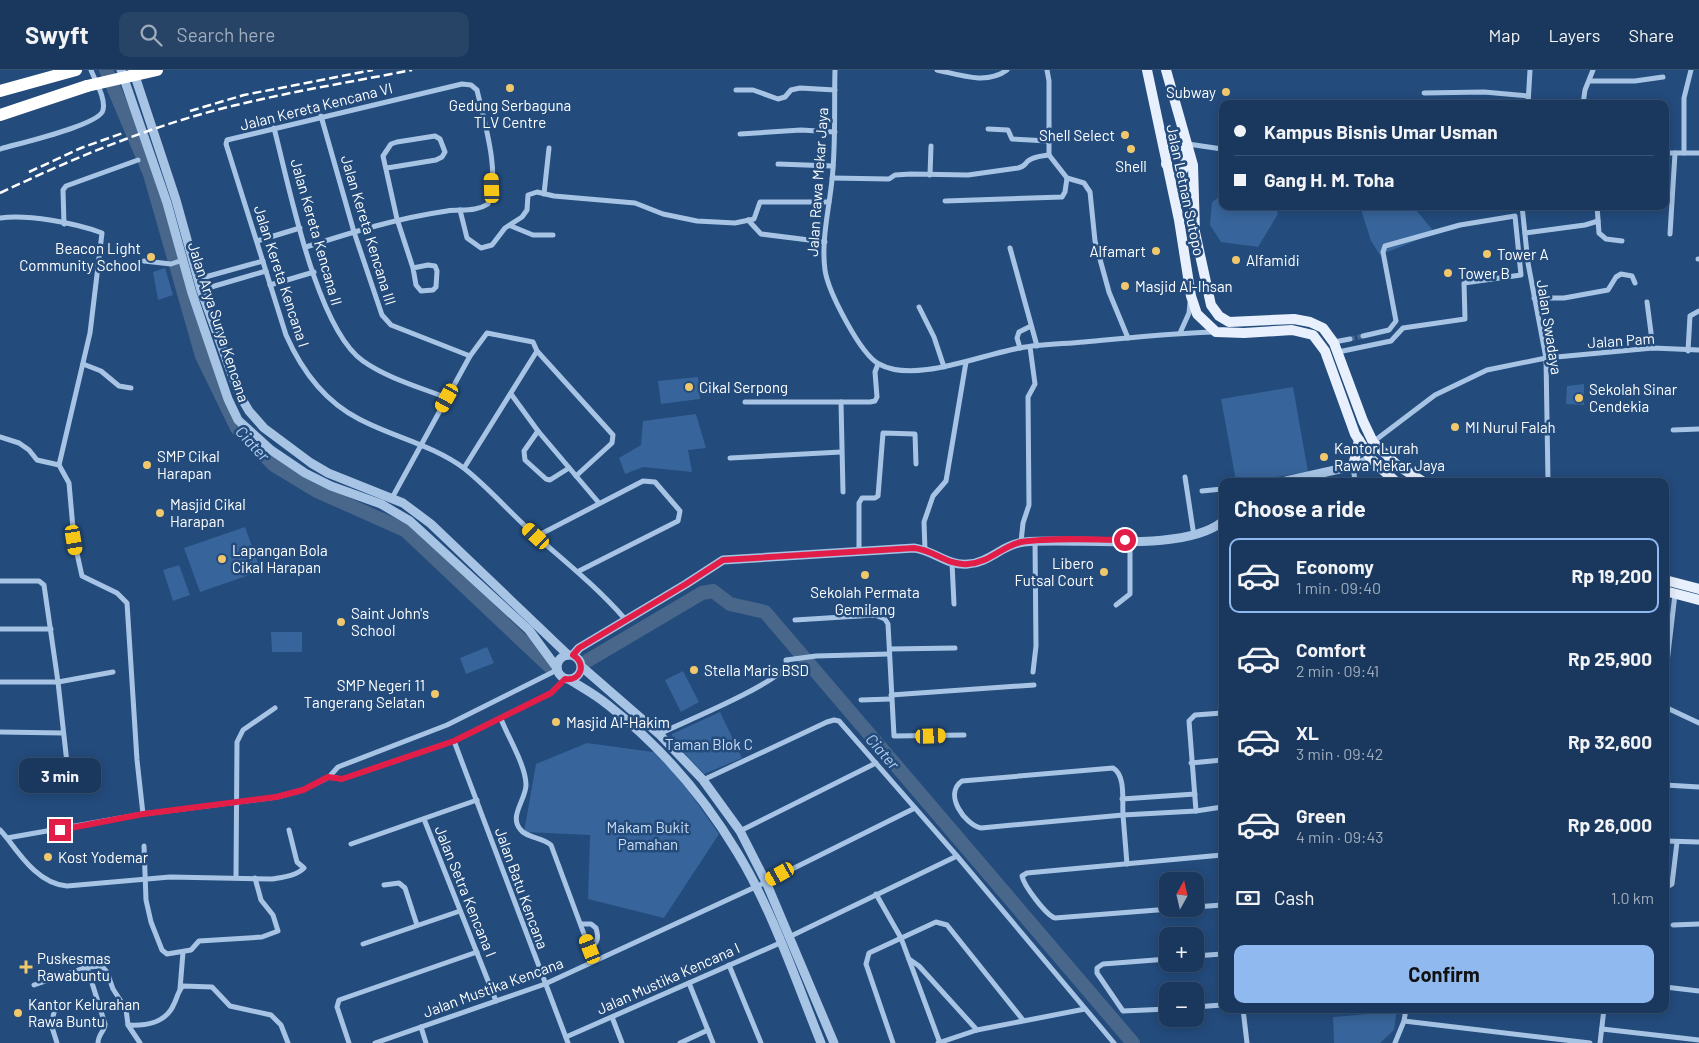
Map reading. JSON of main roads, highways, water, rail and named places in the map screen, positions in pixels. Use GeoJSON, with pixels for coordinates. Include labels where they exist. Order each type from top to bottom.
{"type":"FeatureCollection","features":[{"type":"Feature","properties":{"kind":"highway"},"geometry":{"type":"LineString","coordinates":[[0,83],[74,70]]}},
{"type":"Feature","properties":{"kind":"highway"},"geometry":{"type":"LineString","coordinates":[[0,91],[74,70]]}},
{"type":"Feature","properties":{"kind":"highway"},"geometry":{"type":"LineString","coordinates":[[0,110],[87,86],[157,70]]}},
{"type":"Feature","properties":{"kind":"highway"},"geometry":{"type":"LineString","coordinates":[[0,115],[87,86]]}},
{"type":"Feature","properties":{"kind":"main road","name":"Jalan Letnan Sutopo"},"geometry":{"type":"LineString","coordinates":[[1147,70],[1179,220],[1191,296],[1197,314],[1216,332],[1234,334],[1292,330],[1313,335],[1325,351],[1340,397],[1359,440]]}},
{"type":"Feature","properties":{"kind":"main road","name":"Jalan Letnan Sutopo"},"geometry":{"type":"LineString","coordinates":[[1166,70],[1182,132],[1188,144],[1193,165],[1195,232],[1211,304],[1219,316],[1229,322],[1243,323],[1294,319],[1310,322],[1323,328],[1335,347],[1373,442],[1397,465],[1417,478]]}},
{"type":"Feature","properties":{"kind":"main road"},"geometry":{"type":"LineString","coordinates":[[1166,164],[1173,173],[1180,172],[1185,168],[1182,132]]}},
{"type":"Feature","properties":{"kind":"main road"},"geometry":{"type":"LineString","coordinates":[[1359,440],[1371,459],[1392,478]]}},
{"type":"Feature","properties":{"kind":"main road"},"geometry":{"type":"LineString","coordinates":[[1353,466],[1359,440]]}},
{"type":"Feature","properties":{"kind":"main road"},"geometry":{"type":"LineString","coordinates":[[1669,581],[1699,589]]}},
{"type":"Feature","properties":{"kind":"main road"},"geometry":{"type":"LineString","coordinates":[[1670,592],[1699,600]]}},
{"type":"Feature","properties":{"kind":"waterway","name":"Ciater"},"geometry":{"type":"LineString","coordinates":[[106,70],[150,174],[202,356],[237,428],[274,465],[317,491],[405,530],[549,666]]}},
{"type":"Feature","properties":{"kind":"waterway","name":"Ciater"},"geometry":{"type":"LineString","coordinates":[[587,661],[702,593],[713,591],[730,604],[765,612],[1133,1043]]}},
{"type":"Feature","properties":{"kind":"tunnel"},"geometry":{"type":"LineString","coordinates":[[1350,339],[1363,336]]}},
{"type":"Feature","properties":{"kind":"railway"},"geometry":{"type":"LineString","coordinates":[[190,111],[244,95],[373,70]]}},
{"type":"Feature","properties":{"kind":"railway"},"geometry":{"type":"LineString","coordinates":[[0,193],[89,153],[182,120],[266,98],[412,70]]}},
{"type":"Feature","properties":{"kind":"railway"},"geometry":{"type":"LineString","coordinates":[[29,172],[81,148],[123,133]]}},
{"type":"Feature","properties":{"kind":"place","name":"Gedung Serbaguna TLV Centre"},"geometry":{"type":"Point","coordinates":[510,88]}},
{"type":"Feature","properties":{"kind":"place","name":"Subway"},"geometry":{"type":"Point","coordinates":[1226,92]}},
{"type":"Feature","properties":{"kind":"place","name":"Shell Select"},"geometry":{"type":"Point","coordinates":[1125,135]}},
{"type":"Feature","properties":{"kind":"place","name":"Shell"},"geometry":{"type":"Point","coordinates":[1131,149]}},
{"type":"Feature","properties":{"kind":"place","name":"Alfamart"},"geometry":{"type":"Point","coordinates":[1156,251]}},
{"type":"Feature","properties":{"kind":"place","name":"Tower A"},"geometry":{"type":"Point","coordinates":[1487,254]}},
{"type":"Feature","properties":{"kind":"place","name":"Beacon Light Community School"},"geometry":{"type":"Point","coordinates":[151,257]}},
{"type":"Feature","properties":{"kind":"place","name":"Alfamidi"},"geometry":{"type":"Point","coordinates":[1236,260]}},
{"type":"Feature","properties":{"kind":"place","name":"Tower B"},"geometry":{"type":"Point","coordinates":[1448,273]}},
{"type":"Feature","properties":{"kind":"place","name":"Masjid Al-Ihsan"},"geometry":{"type":"Point","coordinates":[1125,286]}},
{"type":"Feature","properties":{"kind":"place","name":"Cikal Serpong"},"geometry":{"type":"Point","coordinates":[689,387]}},
{"type":"Feature","properties":{"kind":"place","name":"Sekolah Sinar Cendekia"},"geometry":{"type":"Point","coordinates":[1579,398]}},
{"type":"Feature","properties":{"kind":"place","name":"MI Nurul Falah"},"geometry":{"type":"Point","coordinates":[1455,427]}},
{"type":"Feature","properties":{"kind":"place","name":"Kantor Lurah Rawa Mekar Jaya"},"geometry":{"type":"Point","coordinates":[1324,457]}},
{"type":"Feature","properties":{"kind":"place","name":"SMP Cikal Harapan"},"geometry":{"type":"Point","coordinates":[147,465]}},
{"type":"Feature","properties":{"kind":"place","name":"Masjid Cikal Harapan"},"geometry":{"type":"Point","coordinates":[160,513]}},
{"type":"Feature","properties":{"kind":"place","name":"Lapangan Bola Cikal Harapan"},"geometry":{"type":"Point","coordinates":[222,559]}},
{"type":"Feature","properties":{"kind":"place","name":"Libero Futsal Court"},"geometry":{"type":"Point","coordinates":[1104,572]}},
{"type":"Feature","properties":{"kind":"place","name":"Sekolah Permata Gemilang"},"geometry":{"type":"Point","coordinates":[865,575]}},
{"type":"Feature","properties":{"kind":"place","name":"Saint John's School"},"geometry":{"type":"Point","coordinates":[341,622]}},
{"type":"Feature","properties":{"kind":"place","name":"Stella Maris BSD"},"geometry":{"type":"Point","coordinates":[694,670]}},
{"type":"Feature","properties":{"kind":"place","name":"SMP Negeri 11 Tangerang Selatan"},"geometry":{"type":"Point","coordinates":[435,694]}},
{"type":"Feature","properties":{"kind":"place","name":"Masjid Al-Hakim"},"geometry":{"type":"Point","coordinates":[556,722]}},
{"type":"Feature","properties":{"kind":"place","name":"Kost Yodemar"},"geometry":{"type":"Point","coordinates":[48,857]}},
{"type":"Feature","properties":{"kind":"place","name":"Puskesmas Rawabuntu"},"geometry":{"type":"Point","coordinates":[26,967]}},
{"type":"Feature","properties":{"kind":"place","name":"Kantor Kelurahan Rawa Buntu"},"geometry":{"type":"Point","coordinates":[18,1013]}},
{"type":"Feature","properties":{"kind":"park label","name":"Taman Blok C"},"geometry":{"type":"Point","coordinates":[709,744]}},
{"type":"Feature","properties":{"kind":"park label","name":"Makam Bukit Pamahan"},"geometry":{"type":"Point","coordinates":[648,836]}}]}
